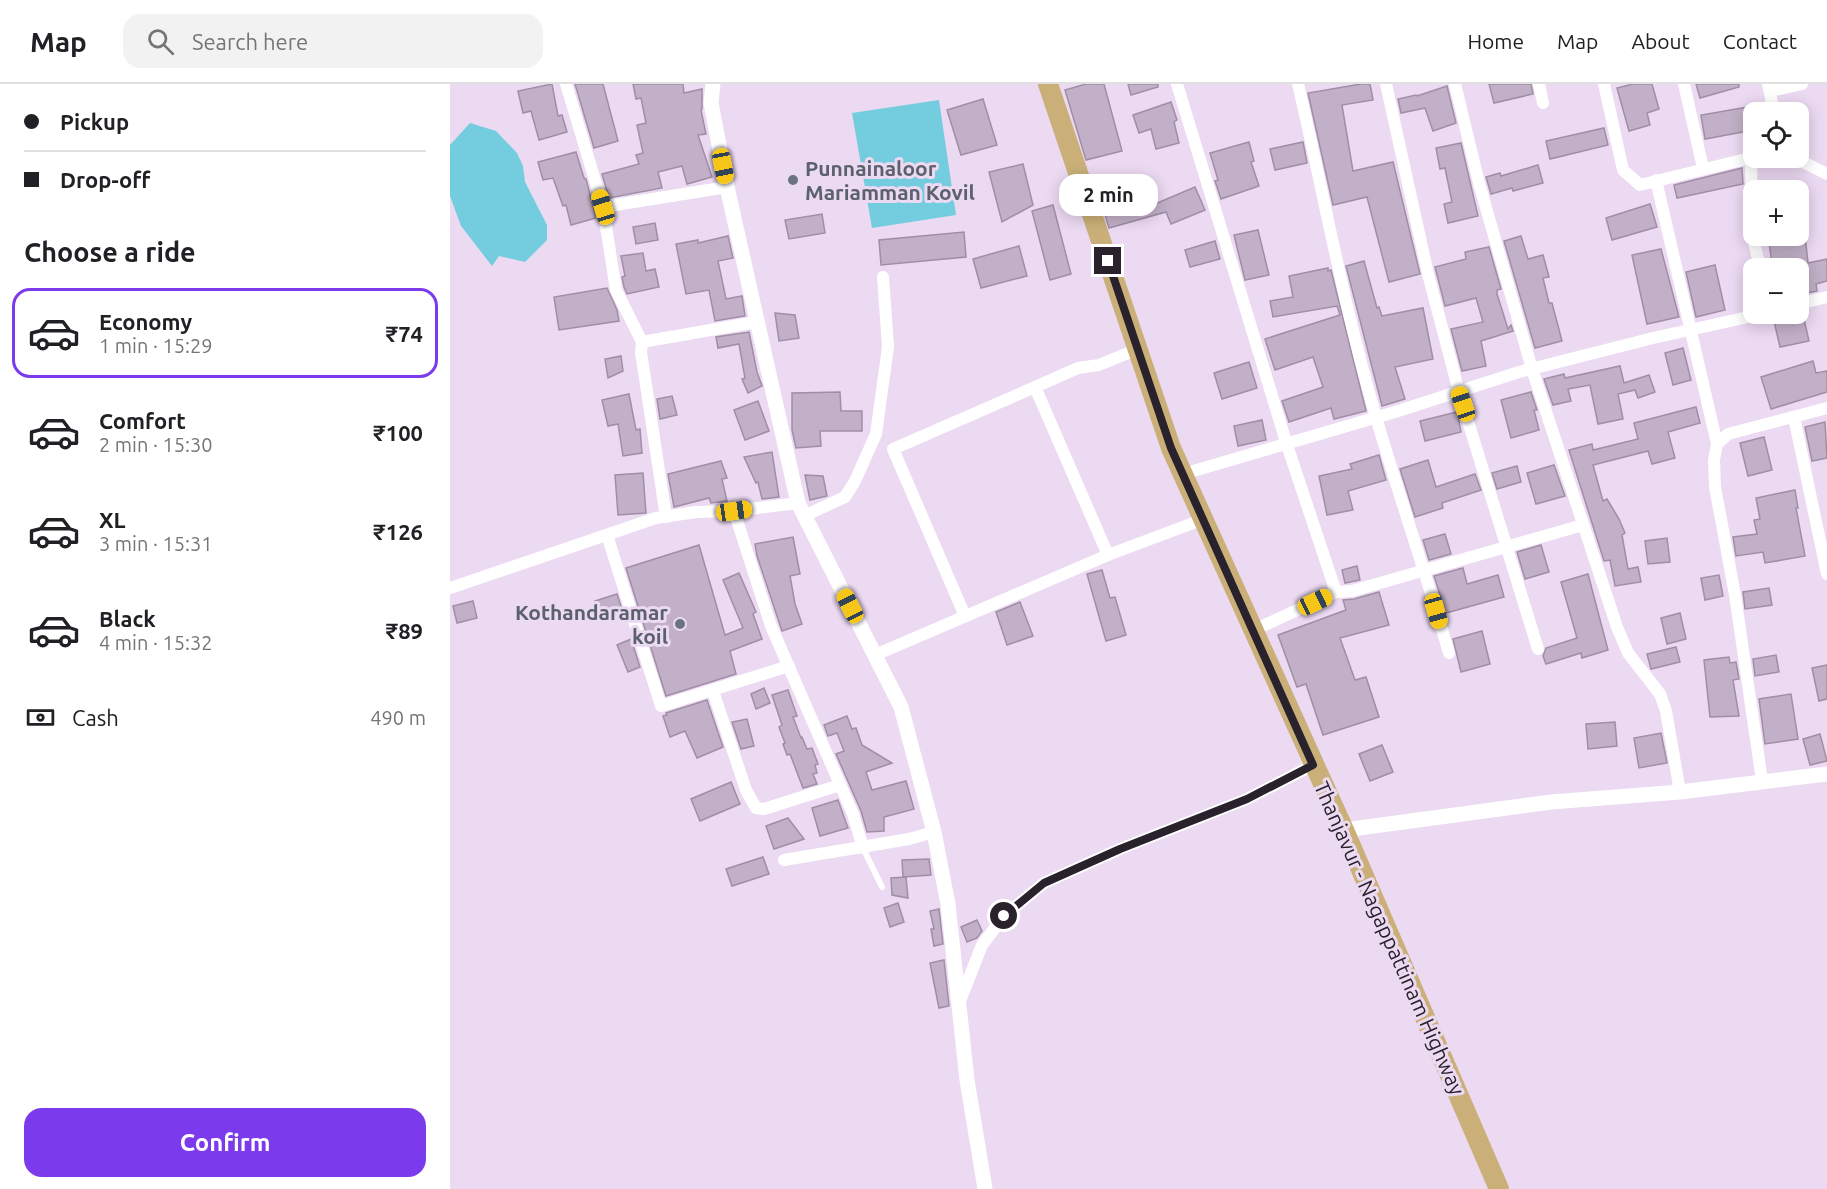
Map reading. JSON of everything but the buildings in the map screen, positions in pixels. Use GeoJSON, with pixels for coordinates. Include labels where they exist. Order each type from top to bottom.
{"type":"FeatureCollection","features":[{"type":"Feature","properties":{"kind":"highway","name":"Thanjavur - Nagappattinam Highway"},"geometry":{"type":"LineString","coordinates":[[1051,85],[1171,448],[1344,830],[1499,1189]]}},
{"type":"Feature","properties":{"kind":"street"},"geometry":{"type":"LineString","coordinates":[[566,84],[603,207],[616,290],[642,342],[641,352],[666,517]]}},
{"type":"Feature","properties":{"kind":"street"},"geometry":{"type":"LineString","coordinates":[[713,84],[711,103],[727,187],[756,322],[801,509],[902,707],[934,832],[948,904],[967,1080],[985,1189]]}},
{"type":"Feature","properties":{"kind":"street"},"geometry":{"type":"LineString","coordinates":[[1177,84],[1287,445],[1336,592]]}},
{"type":"Feature","properties":{"kind":"street"},"geometry":{"type":"LineString","coordinates":[[1298,84],[1345,297],[1376,418],[1449,653]]}},
{"type":"Feature","properties":{"kind":"street"},"geometry":{"type":"LineString","coordinates":[[1386,84],[1428,274],[1459,392],[1538,649]]}},
{"type":"Feature","properties":{"kind":"street"},"geometry":{"type":"LineString","coordinates":[[1455,84],[1479,183],[1532,369],[1617,627],[1628,653],[1660,694],[1666,711],[1680,792]]}},
{"type":"Feature","properties":{"kind":"street"},"geometry":{"type":"LineString","coordinates":[[1539,84],[1543,103]]}},
{"type":"Feature","properties":{"kind":"street"},"geometry":{"type":"LineString","coordinates":[[1604,84],[1623,170],[1640,185],[1743,159]]}},
{"type":"Feature","properties":{"kind":"street"},"geometry":{"type":"LineString","coordinates":[[1684,84],[1703,168]]}},
{"type":"Feature","properties":{"kind":"street"},"geometry":{"type":"LineString","coordinates":[[1772,102],[1769,87],[1802,84]]}},
{"type":"Feature","properties":{"kind":"street"},"geometry":{"type":"LineString","coordinates":[[1809,165],[1827,174]]}},
{"type":"Feature","properties":{"kind":"street"},"geometry":{"type":"LineString","coordinates":[[1752,168],[1752,233],[1758,258]]}},
{"type":"Feature","properties":{"kind":"street"},"geometry":{"type":"LineString","coordinates":[[1656,180],[1717,444],[1714,460],[1715,487],[1735,595],[1762,781]]}},
{"type":"Feature","properties":{"kind":"street"},"geometry":{"type":"LineString","coordinates":[[603,207],[727,187]]}},
{"type":"Feature","properties":{"kind":"street"},"geometry":{"type":"LineString","coordinates":[[450,588],[666,517],[696,512],[801,509],[845,497],[855,481],[876,434],[888,347],[884,277]]}},
{"type":"Feature","properties":{"kind":"street"},"geometry":{"type":"LineString","coordinates":[[1809,301],[1827,297]]}},
{"type":"Feature","properties":{"kind":"street"},"geometry":{"type":"LineString","coordinates":[[1183,474],[1287,445],[1532,369],[1743,318]]}},
{"type":"Feature","properties":{"kind":"street"},"geometry":{"type":"LineString","coordinates":[[642,342],[756,322]]}},
{"type":"Feature","properties":{"kind":"street"},"geometry":{"type":"LineString","coordinates":[[965,616],[893,449],[1078,368],[1099,365],[1138,349]]}},
{"type":"Feature","properties":{"kind":"street"},"geometry":{"type":"LineString","coordinates":[[1035,387],[1108,555]]}},
{"type":"Feature","properties":{"kind":"street"},"geometry":{"type":"LineString","coordinates":[[1717,444],[1728,434],[1827,408]]}},
{"type":"Feature","properties":{"kind":"street"},"geometry":{"type":"LineString","coordinates":[[1794,417],[1827,574]]}},
{"type":"Feature","properties":{"kind":"street"},"geometry":{"type":"LineString","coordinates":[[734,511],[771,626],[853,814],[863,848]]}},
{"type":"Feature","properties":{"kind":"street"},"geometry":{"type":"LineString","coordinates":[[875,655],[1108,555],[1204,519]]}},
{"type":"Feature","properties":{"kind":"street"},"geometry":{"type":"LineString","coordinates":[[1254,630],[1336,592],[1352,591],[1506,545],[1583,525]]}},
{"type":"Feature","properties":{"kind":"street"},"geometry":{"type":"LineString","coordinates":[[607,535],[661,706],[789,666]]}},
{"type":"Feature","properties":{"kind":"street"},"geometry":{"type":"LineString","coordinates":[[713,691],[746,790],[756,808],[764,809],[840,785]]}},
{"type":"Feature","properties":{"kind":"street"},"geometry":{"type":"LineString","coordinates":[[959,1003],[982,945],[1004,916],[1044,883],[1120,849],[1247,799],[1313,765]]}},
{"type":"Feature","properties":{"kind":"street"},"geometry":{"type":"LineString","coordinates":[[1344,830],[1551,802],[1680,792],[1827,774]]}},
{"type":"Feature","properties":{"kind":"street"},"geometry":{"type":"LineString","coordinates":[[784,860],[909,840],[934,832]]}},
{"type":"Feature","properties":{"kind":"lane"},"geometry":{"type":"LineString","coordinates":[[863,848],[882,887]]}},
{"type":"Feature","properties":{"kind":"water"},"geometry":{"type":"Polygon","coordinates":[[[939,100],[956,215],[872,228],[852,113],[939,100]]]}},
{"type":"Feature","properties":{"kind":"water"},"geometry":{"type":"Polygon","coordinates":[[[470,123],[496,131],[517,153],[523,166],[525,182],[547,225],[547,240],[525,262],[499,256],[492,266],[461,226],[450,196],[450,145],[470,123]]]}},
{"type":"Feature","properties":{"kind":"place","name":"Punnainaloor Mariamman Kovil"},"geometry":{"type":"Point","coordinates":[793,180]}},
{"type":"Feature","properties":{"kind":"place","name":"Kothandaramar koil"},"geometry":{"type":"Point","coordinates":[680,624]}},
{"type":"Feature","properties":{"kind":"route"},"geometry":{"type":"LineString","coordinates":[[1004,916],[1044,883],[1120,849],[1247,799],[1313,765],[1171,448],[1108,261]]}}]}
